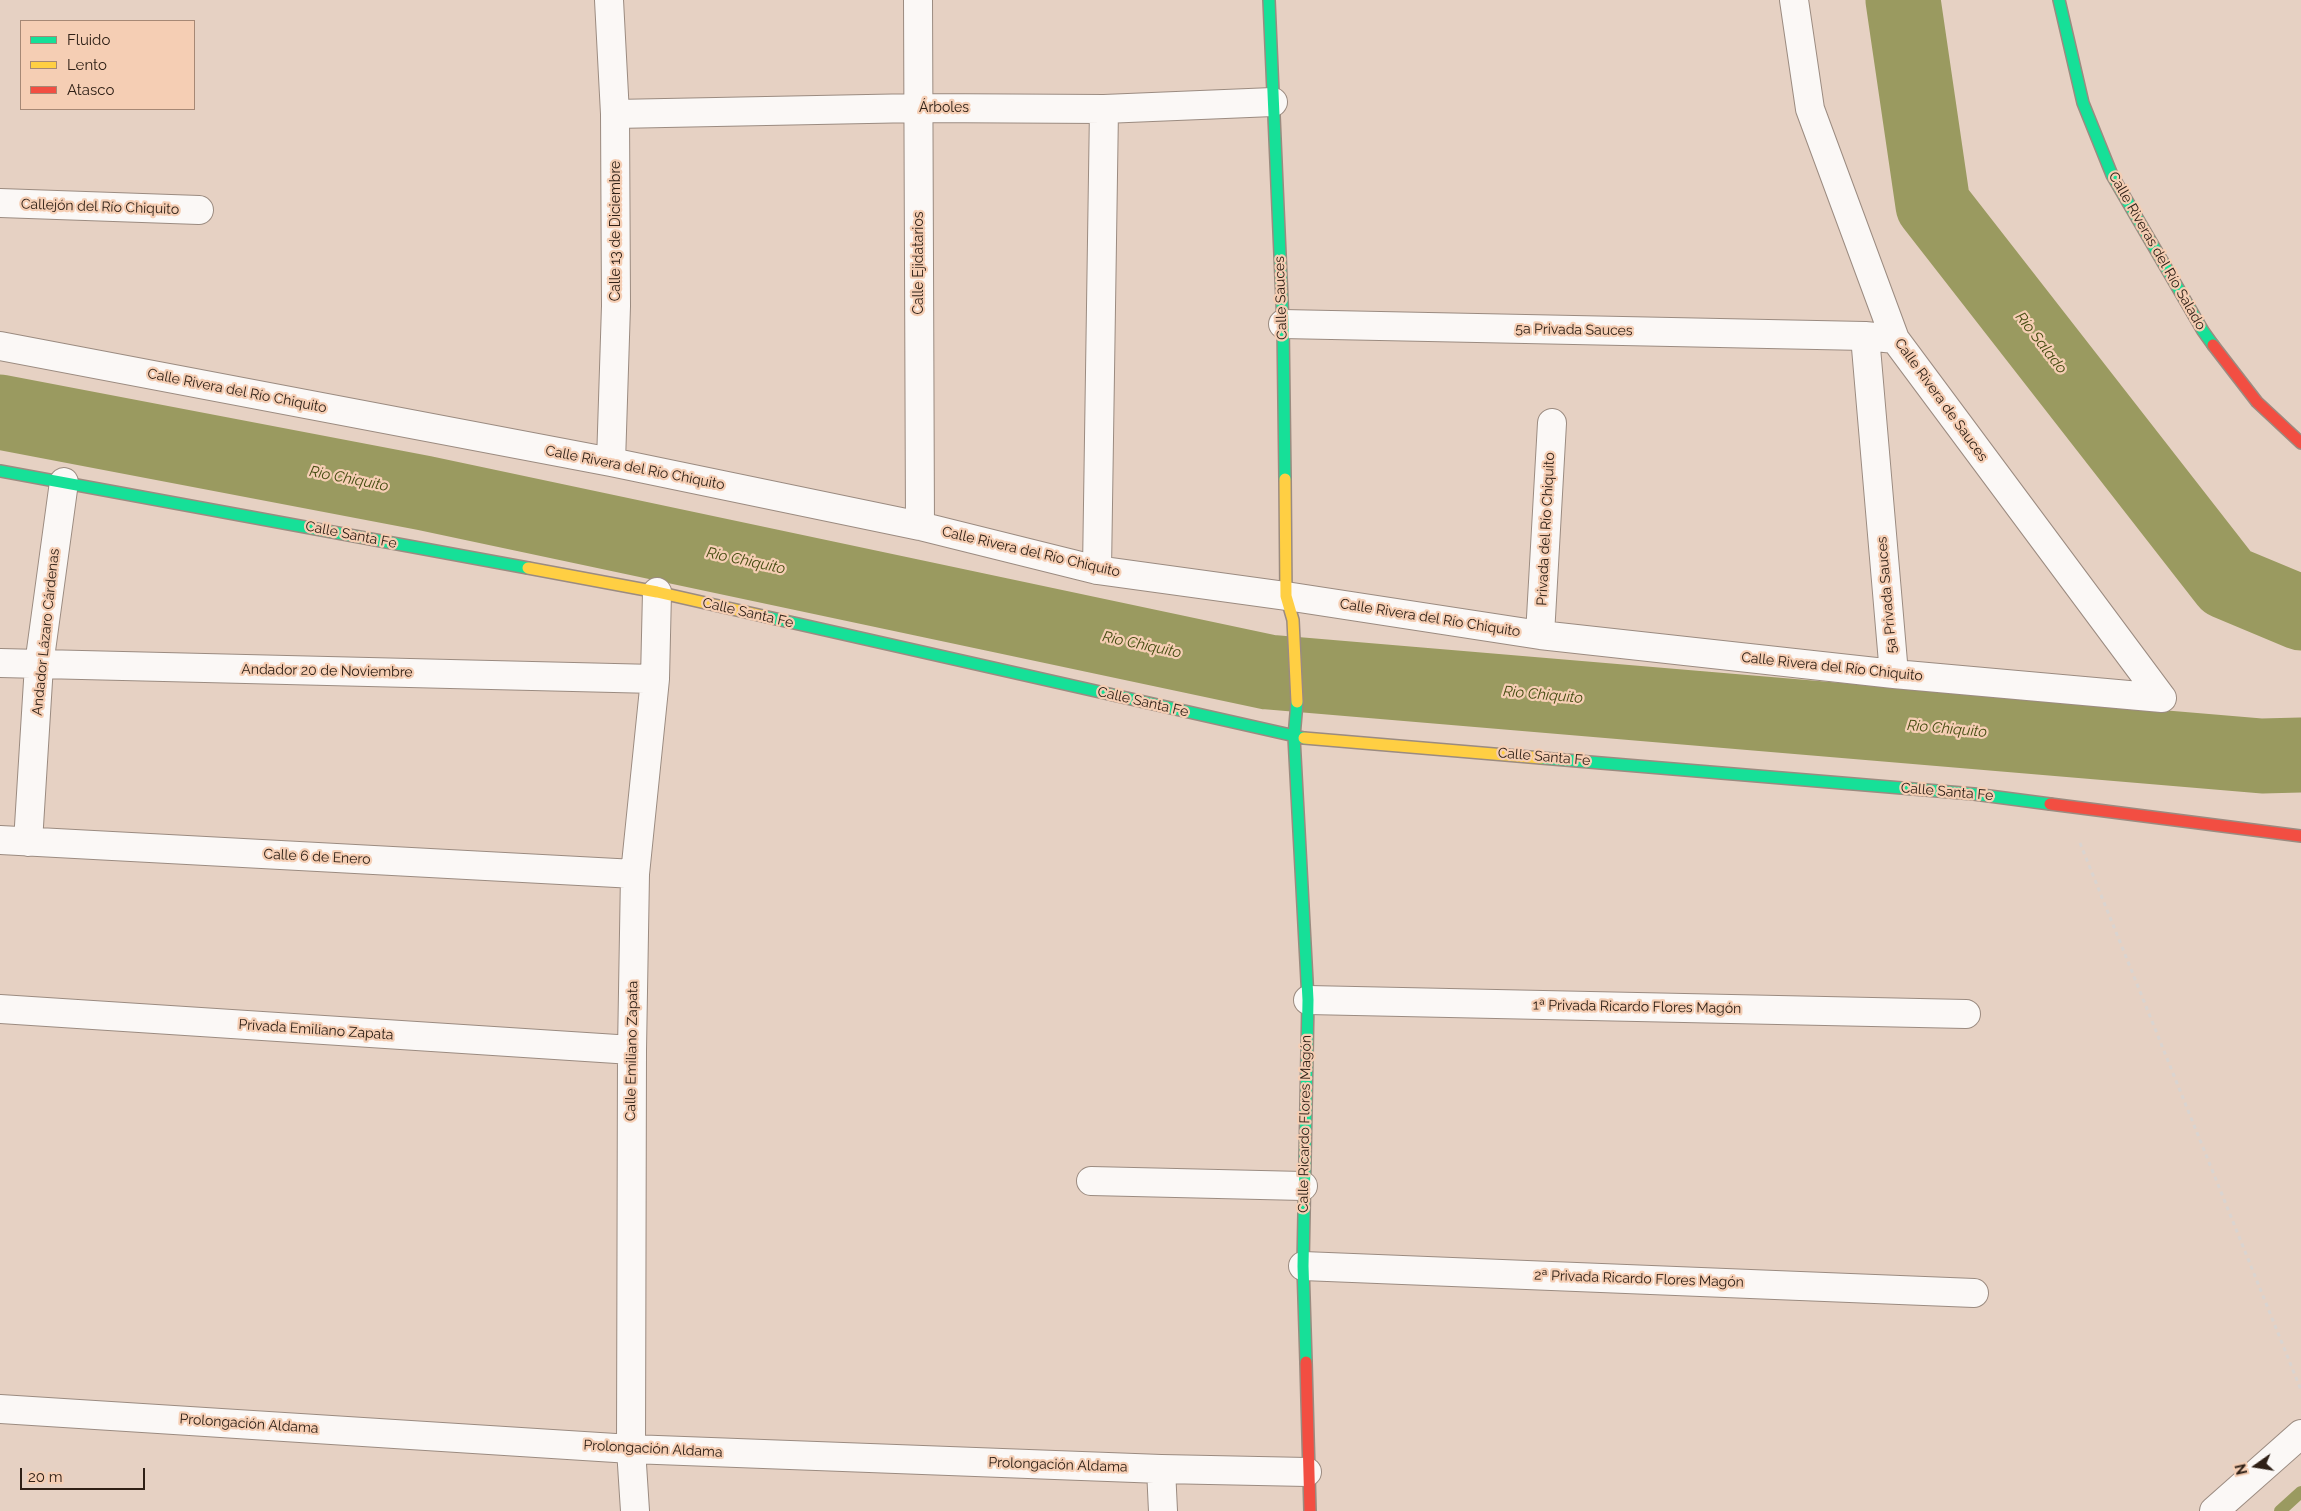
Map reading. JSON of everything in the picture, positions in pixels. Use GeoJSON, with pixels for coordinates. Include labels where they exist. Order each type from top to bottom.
{"type":"FeatureCollection","features":[{"type":"Feature","properties":{"kind":"street","name":"Calle 13 de Diciembre"},"geometry":{"type":"LineString","coordinates":[[609,0],[615,114],[616,306],[611,462]]}},
{"type":"Feature","properties":{"kind":"street","name":"Calle Ejidatarios"},"geometry":{"type":"LineString","coordinates":[[918,0],[920,526]]}},
{"type":"Feature","properties":{"kind":"street","name":"Calle Sauces"},"geometry":{"type":"LineString","coordinates":[[1269,0],[1283,324],[1290,608],[1296,697]]}},
{"type":"Feature","properties":{"kind":"street","name":"Calle Rivera de Sauces"},"geometry":{"type":"LineString","coordinates":[[1794,0],[1810,109],[1895,338],[2162,698]]}},
{"type":"Feature","properties":{"kind":"street","name":"Calle Riveras del Río Salado"},"geometry":{"type":"LineString","coordinates":[[2059,0],[2083,103],[2112,175],[2203,332],[2257,402],[2301,443]]}},
{"type":"Feature","properties":{"kind":"street","name":"Árboles"},"geometry":{"type":"LineString","coordinates":[[615,114],[918,108],[1104,109],[1273,102]]}},
{"type":"Feature","properties":{"kind":"street"},"geometry":{"type":"LineString","coordinates":[[1097,570],[1104,109]]}},
{"type":"Feature","properties":{"kind":"street","name":"Callejón del Río Chiquito"},"geometry":{"type":"LineString","coordinates":[[0,203],[199,210]]}},
{"type":"Feature","properties":{"kind":"street","name":"5a Privada Sauces"},"geometry":{"type":"LineString","coordinates":[[1283,324],[1895,338]]}},
{"type":"Feature","properties":{"kind":"street","name":"5a Privada Sauces"},"geometry":{"type":"LineString","coordinates":[[1865,336],[1894,674]]}},
{"type":"Feature","properties":{"kind":"street","name":"Calle Rivera del Río Chiquito"},"geometry":{"type":"LineString","coordinates":[[0,346],[611,462],[920,526],[1097,570],[1290,608],[1894,674],[2162,698]]}},
{"type":"Feature","properties":{"kind":"street","name":"Privada del Río Chiquito"},"geometry":{"type":"LineString","coordinates":[[1540,635],[1552,423]]}},
{"type":"Feature","properties":{"kind":"street","name":"Calle Santa Fe"},"geometry":{"type":"LineString","coordinates":[[0,471],[657,592],[1294,736],[1964,793],[2301,836]]}},
{"type":"Feature","properties":{"kind":"street","name":"Andador Lázaro Cárdenas"},"geometry":{"type":"LineString","coordinates":[[28,842],[39,665],[64,482]]}},
{"type":"Feature","properties":{"kind":"street","name":"Calle Emiliano Zapata"},"geometry":{"type":"LineString","coordinates":[[635,1511],[631,1449],[632,1050],[635,874],[655,679],[657,592]]}},
{"type":"Feature","properties":{"kind":"street","name":"Andador 20 de Noviembre"},"geometry":{"type":"LineString","coordinates":[[0,663],[655,679]]}},
{"type":"Feature","properties":{"kind":"street","name":"Calle Ricardo Flores Magón"},"geometry":{"type":"LineString","coordinates":[[1296,697],[1294,736],[1308,1000],[1303,1186],[1303,1266],[1307,1472],[1310,1511]]}},
{"type":"Feature","properties":{"kind":"street","name":"Calle 6 de Enero"},"geometry":{"type":"LineString","coordinates":[[0,840],[635,874]]}},
{"type":"Feature","properties":{"kind":"street","name":"1ª Privada Ricardo Flores Magón"},"geometry":{"type":"LineString","coordinates":[[1308,1000],[1966,1014]]}},
{"type":"Feature","properties":{"kind":"street","name":"Privada Emiliano Zapata"},"geometry":{"type":"LineString","coordinates":[[0,1009],[632,1050]]}},
{"type":"Feature","properties":{"kind":"street"},"geometry":{"type":"LineString","coordinates":[[1091,1181],[1303,1186]]}},
{"type":"Feature","properties":{"kind":"street","name":"2ª Privada Ricardo Flores Magón"},"geometry":{"type":"LineString","coordinates":[[1303,1266],[1974,1293]]}},
{"type":"Feature","properties":{"kind":"street","name":"Prolongación Aldama"},"geometry":{"type":"LineString","coordinates":[[0,1409],[631,1449],[1161,1469],[1307,1472]]}},
{"type":"Feature","properties":{"kind":"street"},"geometry":{"type":"LineString","coordinates":[[2214,1511],[2301,1434]]}},
{"type":"Feature","properties":{"kind":"street"},"geometry":{"type":"LineString","coordinates":[[1161,1469],[1163,1511]]}},
{"type":"Feature","properties":{"kind":"path"},"geometry":{"type":"LineString","coordinates":[[2065,805],[2301,1390]]}},
{"type":"Feature","properties":{"kind":"waterway","name":"Río Salado"},"geometry":{"type":"LineString","coordinates":[[1903,0],[1933,205],[2227,582],[2301,613]]}},
{"type":"Feature","properties":{"kind":"waterway","name":"Rio Chiquito"},"geometry":{"type":"LineString","coordinates":[[0,412],[424,493],[1268,672],[2262,756],[2301,755]]}},
{"type":"Feature","properties":{"kind":"waterway"},"geometry":{"type":"LineString","coordinates":[[2280,1511],[2301,1492]]}},
{"type":"Feature","properties":{"kind":"traffic: fast"},"geometry":{"type":"LineString","coordinates":[[1269,0],[1283,324],[1285,479]]}},
{"type":"Feature","properties":{"kind":"traffic: fast"},"geometry":{"type":"LineString","coordinates":[[2059,0],[2083,103],[2112,175],[2213,345]]}},
{"type":"Feature","properties":{"kind":"traffic: fast"},"geometry":{"type":"LineString","coordinates":[[0,471],[528,568]]}},
{"type":"Feature","properties":{"kind":"traffic: fast"},"geometry":{"type":"LineString","coordinates":[[763,616],[1304,738]]}},
{"type":"Feature","properties":{"kind":"traffic: fast"},"geometry":{"type":"LineString","coordinates":[[1297,702],[1294,737],[1308,1000],[1303,1266],[1306,1362]]}},
{"type":"Feature","properties":{"kind":"traffic: fast"},"geometry":{"type":"LineString","coordinates":[[1541,758],[1974,794],[2050,804]]}},
{"type":"Feature","properties":{"kind":"traffic: slow"},"geometry":{"type":"LineString","coordinates":[[1285,479],[1286,596],[1293,620],[1297,702]]}},
{"type":"Feature","properties":{"kind":"traffic: slow"},"geometry":{"type":"LineString","coordinates":[[528,568],[657,592],[763,616]]}},
{"type":"Feature","properties":{"kind":"traffic: slow"},"geometry":{"type":"LineString","coordinates":[[1304,738],[1541,758]]}},
{"type":"Feature","properties":{"kind":"traffic: jam"},"geometry":{"type":"LineString","coordinates":[[2213,345],[2257,402],[2301,443]]}},
{"type":"Feature","properties":{"kind":"traffic: jam"},"geometry":{"type":"LineString","coordinates":[[2050,804],[2301,836]]}},
{"type":"Feature","properties":{"kind":"traffic: jam"},"geometry":{"type":"LineString","coordinates":[[1306,1362],[1310,1511]]}}]}
